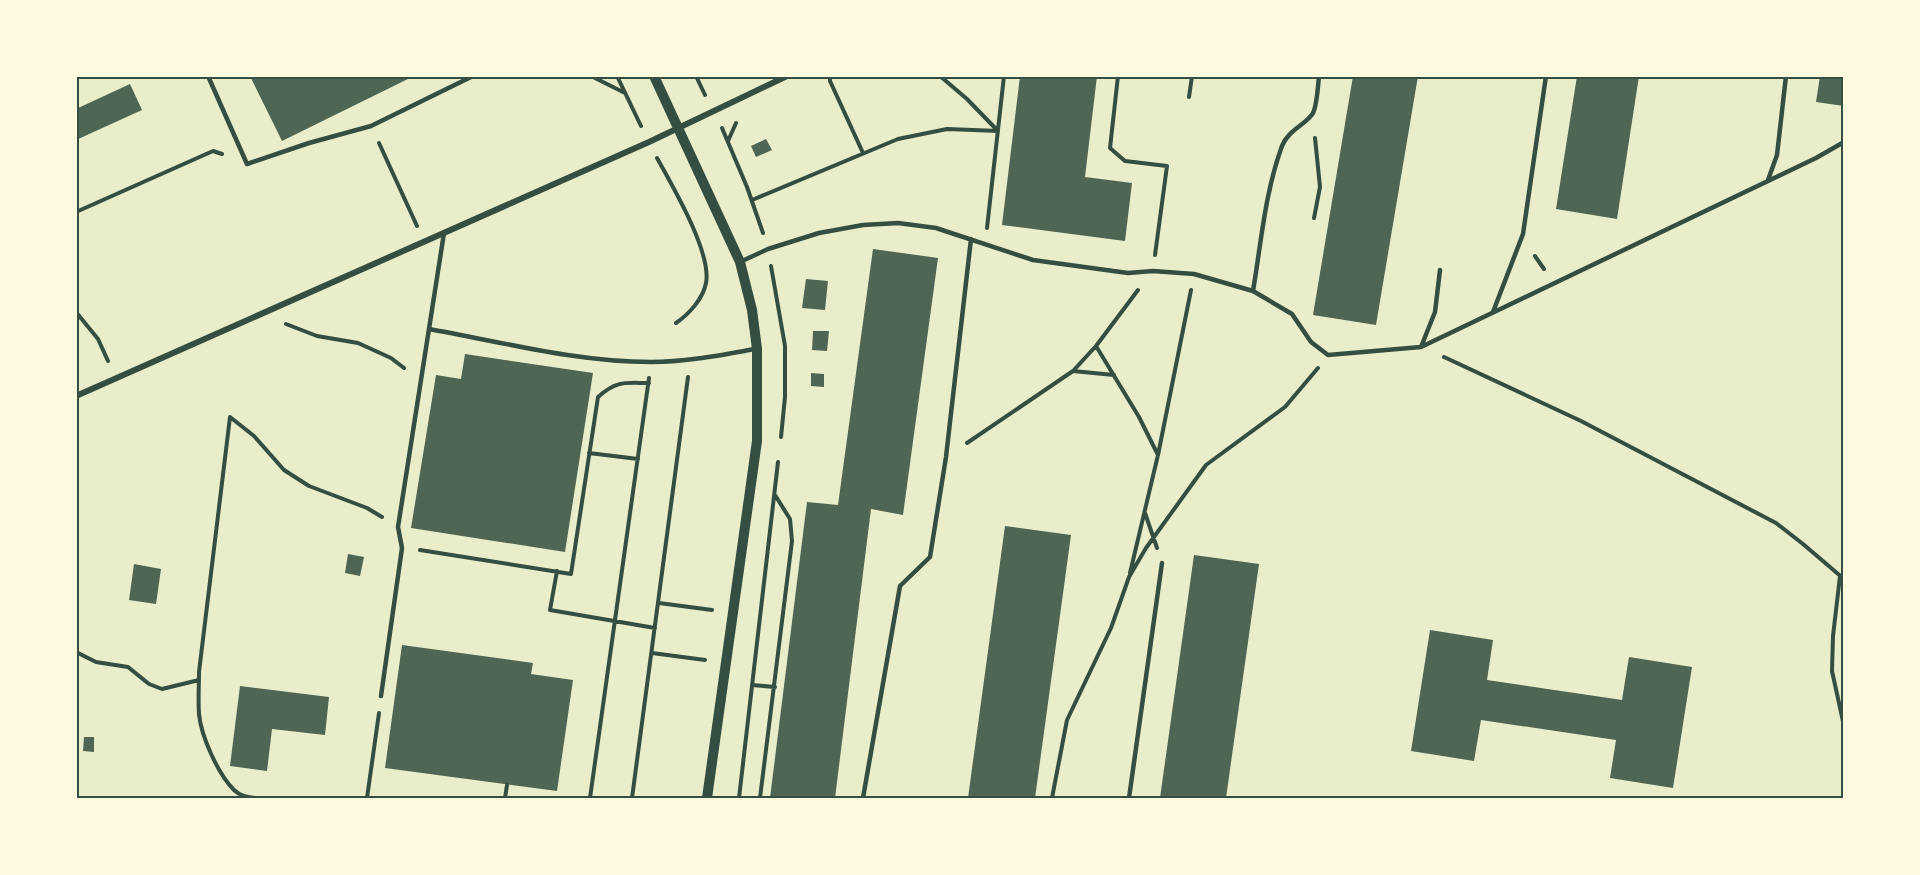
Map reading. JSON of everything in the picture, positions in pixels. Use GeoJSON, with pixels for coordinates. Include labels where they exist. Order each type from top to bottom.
{"type":"FeatureCollection","features":[{"type":"Feature","properties":{"kind":"street"},"geometry":{"type":"LineString","coordinates":[[654,76],[740,262],[752,310],[757,349],[757,441],[707,798]]}},
{"type":"Feature","properties":{"kind":"street"},"geometry":{"type":"LineString","coordinates":[[76,396],[679,128],[787,76]]}},
{"type":"Feature","properties":{"kind":"lane"},"geometry":{"type":"LineString","coordinates":[[208,76],[248,164],[309,143],[371,126],[473,76]]}},
{"type":"Feature","properties":{"kind":"lane"},"geometry":{"type":"LineString","coordinates":[[1253,291],[1276,164],[1283,143],[1293,130],[1313,113],[1319,76]]}},
{"type":"Feature","properties":{"kind":"lane"},"geometry":{"type":"LineString","coordinates":[[1493,312],[1523,234],[1546,76]]}},
{"type":"Feature","properties":{"kind":"lane"},"geometry":{"type":"LineString","coordinates":[[1768,180],[1777,155],[1786,76]]}},
{"type":"Feature","properties":{"kind":"lane"},"geometry":{"type":"LineString","coordinates":[[740,262],[768,249],[819,233],[863,225],[898,223],[926,227],[971,239],[1033,260],[1128,273],[1153,271],[1194,274],[1253,291],[1292,314],[1311,342],[1328,355],[1421,347],[1822,155],[1844,142]]}},
{"type":"Feature","properties":{"kind":"lane"},"geometry":{"type":"LineString","coordinates":[[381,696],[402,548],[398,527],[444,232]]}},
{"type":"Feature","properties":{"kind":"lane"},"geometry":{"type":"LineString","coordinates":[[863,798],[900,586],[930,556],[946,457],[971,239]]}},
{"type":"Feature","properties":{"kind":"lane"},"geometry":{"type":"LineString","coordinates":[[1421,347],[1435,312],[1440,270]]}},
{"type":"Feature","properties":{"kind":"lane"},"geometry":{"type":"LineString","coordinates":[[429,329],[596,360],[690,361],[757,349]]}},
{"type":"Feature","properties":{"kind":"lane"},"geometry":{"type":"LineString","coordinates":[[1128,798],[1162,563]]}},
{"type":"Feature","properties":{"kind":"path"},"geometry":{"type":"LineString","coordinates":[[591,76],[625,93]]}},
{"type":"Feature","properties":{"kind":"path"},"geometry":{"type":"LineString","coordinates":[[617,76],[644,132]]}},
{"type":"Feature","properties":{"kind":"path"},"geometry":{"type":"LineString","coordinates":[[696,76],[706,97]]}},
{"type":"Feature","properties":{"kind":"path"},"geometry":{"type":"LineString","coordinates":[[830,76],[830,81],[862,153]]}},
{"type":"Feature","properties":{"kind":"path"},"geometry":{"type":"LineString","coordinates":[[939,76],[967,99],[998,131]]}},
{"type":"Feature","properties":{"kind":"path"},"geometry":{"type":"LineString","coordinates":[[985,245],[1004,76]]}},
{"type":"Feature","properties":{"kind":"path"},"geometry":{"type":"LineString","coordinates":[[946,457],[1073,371],[1096,346],[1153,271],[1167,166],[1125,161],[1110,148],[1118,76]]}},
{"type":"Feature","properties":{"kind":"path"},"geometry":{"type":"LineString","coordinates":[[1189,97],[1192,76]]}},
{"type":"Feature","properties":{"kind":"path"},"geometry":{"type":"LineString","coordinates":[[1313,113],[1320,187],[1314,218]]}},
{"type":"Feature","properties":{"kind":"path"},"geometry":{"type":"LineString","coordinates":[[728,142],[738,118]]}},
{"type":"Feature","properties":{"kind":"path"},"geometry":{"type":"LineString","coordinates":[[752,200],[898,139],[947,129],[998,131]]}},
{"type":"Feature","properties":{"kind":"path"},"geometry":{"type":"LineString","coordinates":[[76,212],[213,151],[248,164]]}},
{"type":"Feature","properties":{"kind":"path"},"geometry":{"type":"LineString","coordinates":[[655,154],[694,229],[706,266],[706,282],[700,299],[684,318],[676,323]]}},
{"type":"Feature","properties":{"kind":"path"},"geometry":{"type":"LineString","coordinates":[[388,164],[408,208]]}},
{"type":"Feature","properties":{"kind":"path"},"geometry":{"type":"LineString","coordinates":[[1523,234],[1537,261],[1556,282]]}},
{"type":"Feature","properties":{"kind":"path"},"geometry":{"type":"LineString","coordinates":[[1129,577],[1158,455],[1194,274]]}},
{"type":"Feature","properties":{"kind":"path"},"geometry":{"type":"LineString","coordinates":[[270,310],[286,325],[317,336],[358,343],[391,358],[421,380]]}},
{"type":"Feature","properties":{"kind":"path"},"geometry":{"type":"LineString","coordinates":[[76,312],[98,339]]}},
{"type":"Feature","properties":{"kind":"path"},"geometry":{"type":"LineString","coordinates":[[1096,346],[1139,417],[1158,455]]}},
{"type":"Feature","properties":{"kind":"path"},"geometry":{"type":"LineString","coordinates":[[1421,347],[1581,421],[1776,523],[1842,577],[1833,636],[1832,671],[1844,726]]}},
{"type":"Feature","properties":{"kind":"path"},"geometry":{"type":"LineString","coordinates":[[632,798],[690,361]]}},
{"type":"Feature","properties":{"kind":"path"},"geometry":{"type":"LineString","coordinates":[[590,798],[652,362]]}},
{"type":"Feature","properties":{"kind":"path"},"geometry":{"type":"LineString","coordinates":[[1073,371],[1114,375]]}},
{"type":"Feature","properties":{"kind":"path"},"geometry":{"type":"LineString","coordinates":[[402,548],[570,574],[598,397],[619,383],[649,383]]}},
{"type":"Feature","properties":{"kind":"path"},"geometry":{"type":"LineString","coordinates":[[255,798],[244,797],[234,790],[224,775],[205,740],[199,714],[199,680],[230,417],[254,436],[284,470],[309,486],[367,508],[398,527]]}},
{"type":"Feature","properties":{"kind":"path"},"geometry":{"type":"LineString","coordinates":[[589,453],[638,459]]}},
{"type":"Feature","properties":{"kind":"path"},"geometry":{"type":"LineString","coordinates":[[739,798],[775,494],[790,519],[792,541],[760,798]]}},
{"type":"Feature","properties":{"kind":"path"},"geometry":{"type":"LineString","coordinates":[[1144,512],[1162,563]]}},
{"type":"Feature","properties":{"kind":"path"},"geometry":{"type":"LineString","coordinates":[[557,572],[550,610],[655,628]]}},
{"type":"Feature","properties":{"kind":"path"},"geometry":{"type":"LineString","coordinates":[[659,603],[721,611]]}},
{"type":"Feature","properties":{"kind":"path"},"geometry":{"type":"LineString","coordinates":[[76,652],[96,662],[128,667],[149,684],[162,688],[199,680]]}},
{"type":"Feature","properties":{"kind":"path"},"geometry":{"type":"LineString","coordinates":[[652,653],[726,663]]}},
{"type":"Feature","properties":{"kind":"path"},"geometry":{"type":"LineString","coordinates":[[752,685],[775,687]]}},
{"type":"Feature","properties":{"kind":"path"},"geometry":{"type":"LineString","coordinates":[[367,798],[381,696]]}},
{"type":"Feature","properties":{"kind":"path"},"geometry":{"type":"LineString","coordinates":[[505,798],[507,784]]}},
{"type":"Feature","properties":{"kind":"building"},"geometry":{"type":"Polygon","coordinates":[[[250,76],[414,76],[282,141],[250,76]]]}},
{"type":"Feature","properties":{"kind":"building"},"geometry":{"type":"Polygon","coordinates":[[[1020,76],[1097,76],[1085,177],[1132,183],[1125,241],[1002,225],[1020,76]]]}},
{"type":"Feature","properties":{"kind":"building"},"geometry":{"type":"Polygon","coordinates":[[[1353,76],[1418,76],[1376,325],[1313,315],[1353,76]]]}},
{"type":"Feature","properties":{"kind":"building"},"geometry":{"type":"Polygon","coordinates":[[[1577,76],[1639,76],[1617,219],[1556,209],[1577,76]]]}},
{"type":"Feature","properties":{"kind":"building"},"geometry":{"type":"Polygon","coordinates":[[[1820,76],[1844,76],[1844,106],[1816,102],[1820,76]]]}},
{"type":"Feature","properties":{"kind":"building"},"geometry":{"type":"Polygon","coordinates":[[[130,84],[142,110],[76,140],[76,109],[130,84]]]}},
{"type":"Feature","properties":{"kind":"building"},"geometry":{"type":"Polygon","coordinates":[[[766,139],[772,150],[756,157],[751,146],[766,139]]]}},
{"type":"Feature","properties":{"kind":"building"},"geometry":{"type":"Polygon","coordinates":[[[873,249],[938,258],[903,515],[871,509],[835,798],[770,798],[807,502],[838,505],[873,249]]]}},
{"type":"Feature","properties":{"kind":"building"},"geometry":{"type":"Polygon","coordinates":[[[806,279],[828,281],[825,310],[802,308],[806,279]]]}},
{"type":"Feature","properties":{"kind":"building"},"geometry":{"type":"Polygon","coordinates":[[[813,331],[829,331],[827,351],[812,350],[813,331]]]}},
{"type":"Feature","properties":{"kind":"building"},"geometry":{"type":"Polygon","coordinates":[[[465,354],[593,373],[565,552],[411,528],[436,375],[461,379],[465,354]]]}},
{"type":"Feature","properties":{"kind":"building"},"geometry":{"type":"Polygon","coordinates":[[[811,373],[824,374],[824,387],[811,386],[811,373]]]}},
{"type":"Feature","properties":{"kind":"building"},"geometry":{"type":"Polygon","coordinates":[[[1005,526],[1071,535],[1035,798],[968,798],[1005,526]]]}},
{"type":"Feature","properties":{"kind":"building"},"geometry":{"type":"Polygon","coordinates":[[[348,554],[364,557],[360,576],[345,573],[348,554]]]}},
{"type":"Feature","properties":{"kind":"building"},"geometry":{"type":"Polygon","coordinates":[[[1194,555],[1259,564],[1226,798],[1160,798],[1194,555]]]}},
{"type":"Feature","properties":{"kind":"building"},"geometry":{"type":"Polygon","coordinates":[[[134,564],[161,569],[156,604],[129,600],[134,564]]]}},
{"type":"Feature","properties":{"kind":"building"},"geometry":{"type":"Polygon","coordinates":[[[1430,630],[1493,640],[1487,680],[1622,700],[1629,657],[1692,667],[1673,788],[1610,778],[1616,740],[1481,720],[1474,761],[1411,751],[1430,630]]]}},
{"type":"Feature","properties":{"kind":"building"},"geometry":{"type":"Polygon","coordinates":[[[402,645],[533,663],[531,674],[573,680],[557,791],[385,768],[402,645]]]}},
{"type":"Feature","properties":{"kind":"building"},"geometry":{"type":"Polygon","coordinates":[[[240,686],[329,697],[325,735],[272,729],[267,771],[230,766],[240,686]]]}},
{"type":"Feature","properties":{"kind":"building"},"geometry":{"type":"Polygon","coordinates":[[[84,737],[94,737],[94,752],[83,751],[84,737]]]}}]}
